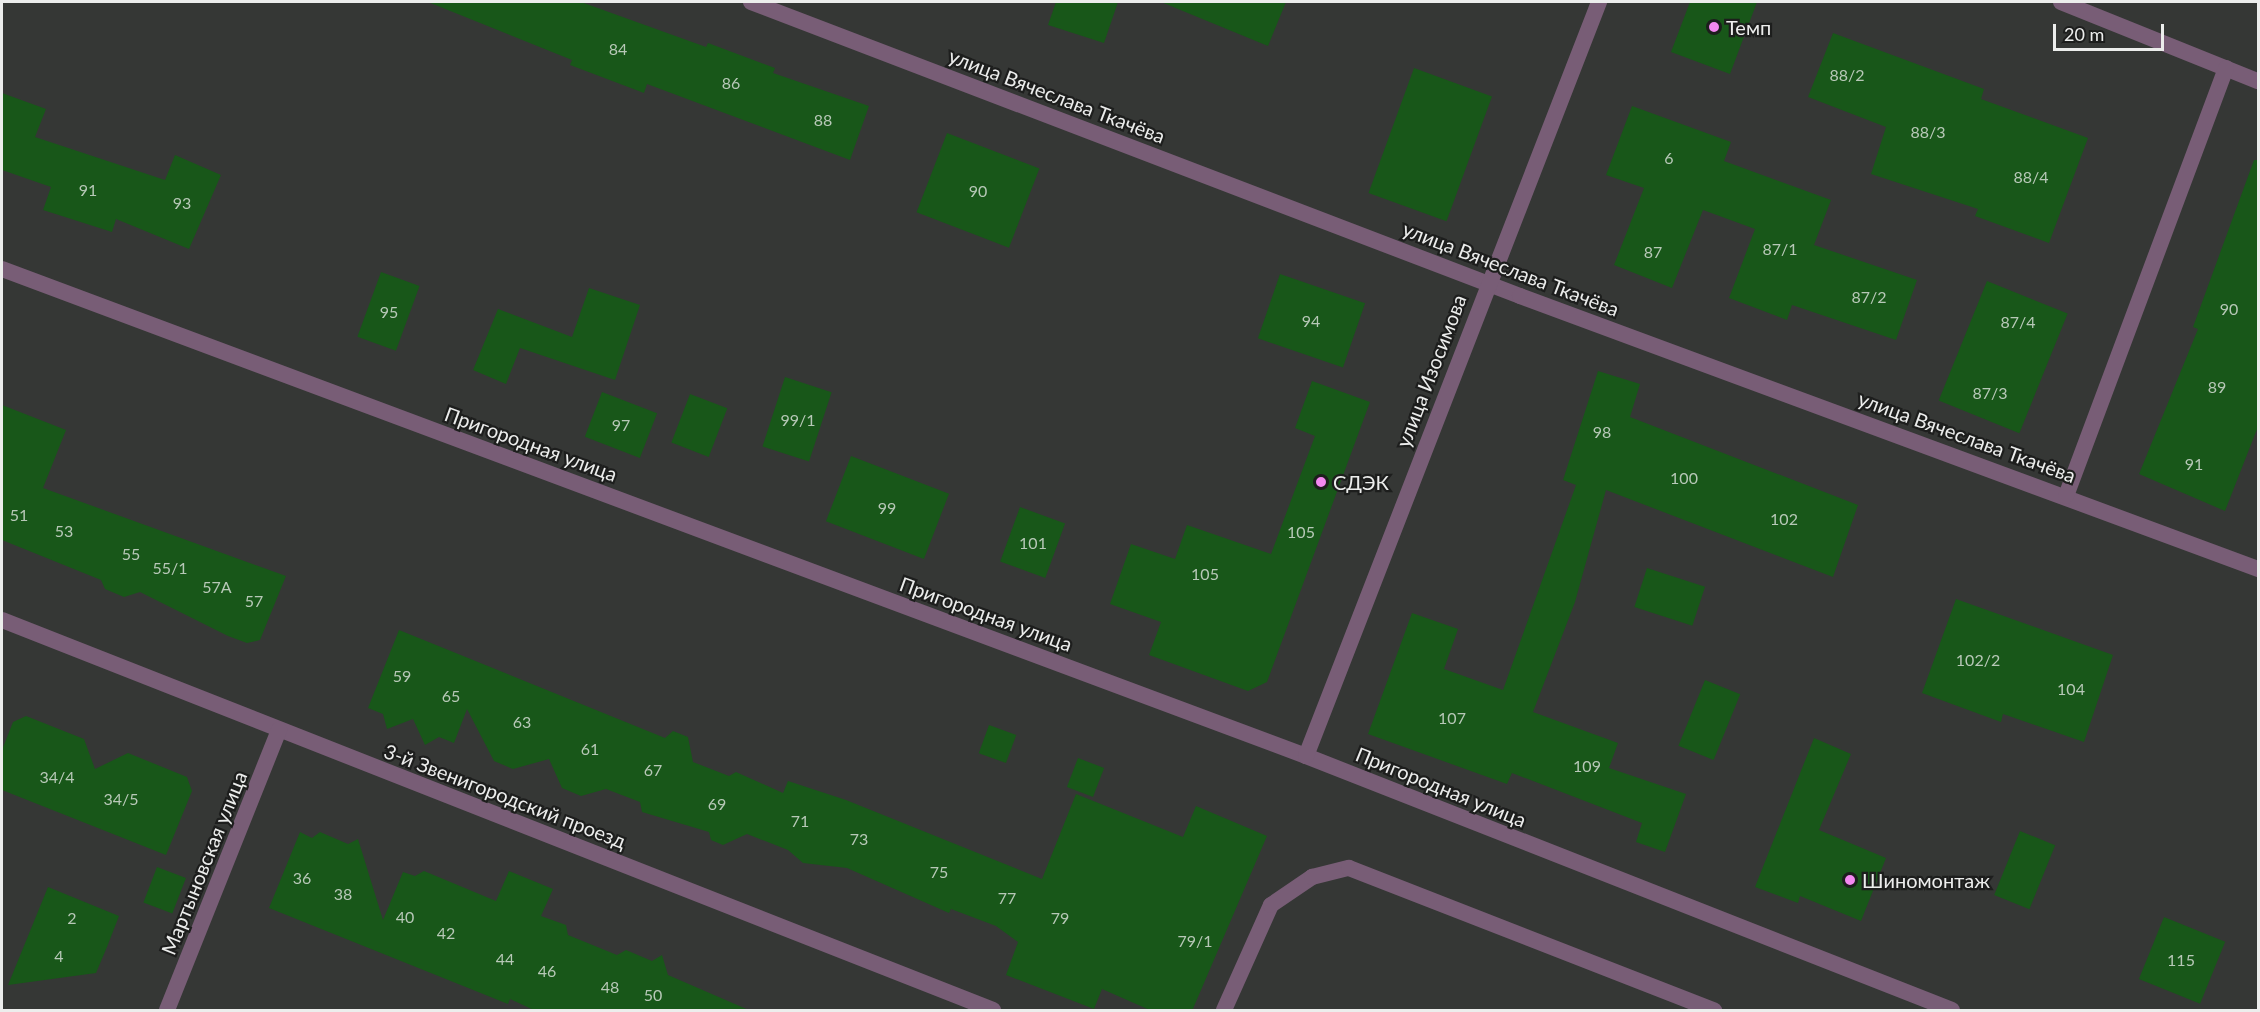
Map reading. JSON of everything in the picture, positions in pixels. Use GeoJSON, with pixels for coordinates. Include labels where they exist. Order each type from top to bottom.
{"type":"FeatureCollection","features":[{"type":"Feature","properties":{"kind":"street","name":"улица Вячеслава Ткачёва"},"geometry":{"type":"LineString","coordinates":[[751,2],[1487,284],[2259,569]]}},
{"type":"Feature","properties":{"kind":"street","name":"улица Изосимова"},"geometry":{"type":"LineString","coordinates":[[1306,756],[1487,284],[1599,2]]}},
{"type":"Feature","properties":{"kind":"street"},"geometry":{"type":"LineString","coordinates":[[2061,2],[2259,81]]}},
{"type":"Feature","properties":{"kind":"street"},"geometry":{"type":"LineString","coordinates":[[2066,496],[2226,68]]}},
{"type":"Feature","properties":{"kind":"street","name":"Пригородная улица"},"geometry":{"type":"LineString","coordinates":[[2,269],[1306,756],[1952,1011]]}},
{"type":"Feature","properties":{"kind":"street","name":"3-й Звенигородский проезд"},"geometry":{"type":"LineString","coordinates":[[2,620],[993,1011]]}},
{"type":"Feature","properties":{"kind":"street","name":"Мартыновская улица"},"geometry":{"type":"LineString","coordinates":[[167,1011],[279,730]]}},
{"type":"Feature","properties":{"kind":"street"},"geometry":{"type":"LineString","coordinates":[[1224,1011],[1271,905],[1312,877],[1349,868],[1714,1011]]}},
{"type":"Feature","properties":{"kind":"building"},"geometry":{"type":"Polygon","coordinates":[[[428,2],[581,2],[706,47],[708,43],[775,68],[773,73],[869,106],[850,160],[647,84],[644,93],[570,65],[572,60],[428,2]]]}},
{"type":"Feature","properties":{"kind":"building"},"geometry":{"type":"Polygon","coordinates":[[[1056,2],[1118,2],[1104,43],[1048,25],[1056,2]]]}},
{"type":"Feature","properties":{"kind":"building"},"geometry":{"type":"Polygon","coordinates":[[[1161,2],[1286,2],[1268,46],[1161,2]]]}},
{"type":"Feature","properties":{"kind":"building","name":"Темп"},"geometry":{"type":"Polygon","coordinates":[[[1690,2],[1757,2],[1730,74],[1671,52],[1690,2]]]}},
{"type":"Feature","properties":{"kind":"building"},"geometry":{"type":"Polygon","coordinates":[[[1833,33],[1984,89],[1981,99],[2088,138],[2049,243],[1975,216],[1978,209],[1871,174],[1886,127],[1808,97],[1833,33]]]}},
{"type":"Feature","properties":{"kind":"building"},"geometry":{"type":"Polygon","coordinates":[[[1414,68],[1492,96],[1447,221],[1369,193],[1414,68]]]}},
{"type":"Feature","properties":{"kind":"building"},"geometry":{"type":"Polygon","coordinates":[[[2,93],[46,109],[35,137],[165,180],[175,155],[221,175],[189,249],[116,219],[112,232],[43,210],[51,187],[2,170],[2,93]]]}},
{"type":"Feature","properties":{"kind":"building"},"geometry":{"type":"Polygon","coordinates":[[[1632,106],[1731,142],[1724,161],[1831,200],[1814,245],[1917,280],[1896,340],[1792,305],[1787,320],[1729,298],[1755,229],[1703,210],[1672,288],[1614,265],[1644,188],[1606,175],[1632,106]]]}},
{"type":"Feature","properties":{"kind":"building"},"geometry":{"type":"Polygon","coordinates":[[[947,133],[1039,168],[1009,248],[917,212],[947,133]]]}},
{"type":"Feature","properties":{"kind":"building"},"geometry":{"type":"Polygon","coordinates":[[[2254,160],[2259,160],[2259,424],[2225,511],[2139,474],[2198,329],[2193,327],[2254,160]]]}},
{"type":"Feature","properties":{"kind":"building"},"geometry":{"type":"Polygon","coordinates":[[[381,272],[420,286],[396,351],[357,337],[381,272]]]}},
{"type":"Feature","properties":{"kind":"building"},"geometry":{"type":"Polygon","coordinates":[[[1280,274],[1365,303],[1343,368],[1258,338],[1280,274]]]}},
{"type":"Feature","properties":{"kind":"building"},"geometry":{"type":"Polygon","coordinates":[[[1987,281],[2068,314],[2019,433],[1939,401],[1987,281]]]}},
{"type":"Feature","properties":{"kind":"building"},"geometry":{"type":"Polygon","coordinates":[[[589,288],[640,305],[615,380],[520,348],[506,384],[473,370],[498,309],[572,337],[589,288]]]}},
{"type":"Feature","properties":{"kind":"building"},"geometry":{"type":"Polygon","coordinates":[[[1598,371],[1640,384],[1630,417],[1858,505],[1833,577],[1606,490],[1575,602],[1533,712],[1618,743],[1609,768],[1686,794],[1665,852],[1636,842],[1642,823],[1512,773],[1507,784],[1368,734],[1412,613],[1458,629],[1444,669],[1503,690],[1576,485],[1563,480],[1598,371]]]}},
{"type":"Feature","properties":{"kind":"building"},"geometry":{"type":"Polygon","coordinates":[[[785,377],[832,392],[809,462],[762,446],[785,377]]]}},
{"type":"Feature","properties":{"kind":"building"},"geometry":{"type":"Polygon","coordinates":[[[1312,381],[1370,402],[1267,682],[1248,691],[1149,655],[1161,622],[1110,604],[1131,544],[1175,559],[1187,525],[1271,554],[1315,436],[1295,428],[1312,381]]]}},
{"type":"Feature","properties":{"kind":"building"},"geometry":{"type":"Polygon","coordinates":[[[602,392],[657,413],[640,458],[585,437],[602,392]]]}},
{"type":"Feature","properties":{"kind":"building"},"geometry":{"type":"Polygon","coordinates":[[[690,394],[727,408],[709,457],[671,443],[690,394]]]}},
{"type":"Feature","properties":{"kind":"building"},"geometry":{"type":"Polygon","coordinates":[[[2,405],[66,430],[43,488],[286,576],[260,640],[247,643],[228,636],[140,592],[124,597],[105,589],[101,580],[2,540],[2,405]]]}},
{"type":"Feature","properties":{"kind":"building"},"geometry":{"type":"Polygon","coordinates":[[[851,456],[949,494],[924,559],[826,521],[851,456]]]}},
{"type":"Feature","properties":{"kind":"building"},"geometry":{"type":"Polygon","coordinates":[[[1020,507],[1065,523],[1045,578],[1000,562],[1020,507]]]}},
{"type":"Feature","properties":{"kind":"building"},"geometry":{"type":"Polygon","coordinates":[[[1647,568],[1705,587],[1692,626],[1634,607],[1647,568]]]}},
{"type":"Feature","properties":{"kind":"building"},"geometry":{"type":"Polygon","coordinates":[[[1956,599],[2113,655],[2084,742],[2003,714],[2001,722],[1922,693],[1956,599]]]}},
{"type":"Feature","properties":{"kind":"building"},"geometry":{"type":"Polygon","coordinates":[[[399,630],[665,738],[673,731],[688,737],[693,762],[729,776],[736,772],[783,793],[788,781],[846,800],[1042,879],[1076,794],[1183,837],[1196,806],[1267,836],[1192,1011],[1152,1011],[1102,989],[1094,1009],[1006,975],[1018,942],[996,926],[951,909],[949,913],[847,868],[803,863],[788,850],[747,834],[723,845],[711,840],[709,832],[642,812],[640,802],[606,789],[581,796],[562,788],[549,759],[513,769],[494,761],[467,709],[454,743],[439,737],[425,745],[413,719],[387,729],[383,714],[368,708],[399,630]]]}},
{"type":"Feature","properties":{"kind":"building"},"geometry":{"type":"Polygon","coordinates":[[[1705,680],[1740,694],[1714,760],[1678,746],[1705,680]]]}},
{"type":"Feature","properties":{"kind":"building"},"geometry":{"type":"Polygon","coordinates":[[[26,716],[84,739],[95,769],[128,753],[187,777],[192,791],[166,855],[2,790],[2,750],[13,722],[26,716]]]}},
{"type":"Feature","properties":{"kind":"building"},"geometry":{"type":"Polygon","coordinates":[[[989,725],[1016,735],[1006,763],[979,753],[989,725]]]}},
{"type":"Feature","properties":{"kind":"building"},"geometry":{"type":"Polygon","coordinates":[[[1814,738],[1851,754],[1819,830],[1886,858],[1861,921],[1800,896],[1798,903],[1755,887],[1814,738]]]}},
{"type":"Feature","properties":{"kind":"building"},"geometry":{"type":"Polygon","coordinates":[[[1078,758],[1104,768],[1093,797],[1067,787],[1078,758]]]}},
{"type":"Feature","properties":{"kind":"building"},"geometry":{"type":"Polygon","coordinates":[[[2020,831],[2055,845],[2029,909],[1994,895],[2020,831]]]}},
{"type":"Feature","properties":{"kind":"building"},"geometry":{"type":"Polygon","coordinates":[[[300,832],[312,838],[320,832],[348,844],[358,839],[383,920],[403,872],[415,876],[424,871],[496,901],[509,871],[553,889],[541,916],[566,925],[568,935],[617,955],[626,950],[652,961],[662,955],[668,975],[751,1011],[536,1011],[510,999],[508,1004],[269,908],[300,832]]]}},
{"type":"Feature","properties":{"kind":"building"},"geometry":{"type":"Polygon","coordinates":[[[157,867],[186,878],[172,914],[143,902],[157,867]]]}},
{"type":"Feature","properties":{"kind":"building"},"geometry":{"type":"Polygon","coordinates":[[[48,887],[119,916],[107,947],[96,973],[8,985],[48,887]]]}},
{"type":"Feature","properties":{"kind":"building"},"geometry":{"type":"Polygon","coordinates":[[[2164,917],[2225,942],[2200,1004],[2139,979],[2164,917]]]}},
{"type":"Feature","properties":{"kind":"place","name":"Темп"},"geometry":{"type":"Point","coordinates":[1714,27]}},
{"type":"Feature","properties":{"kind":"place","name":"СДЭК"},"geometry":{"type":"Point","coordinates":[1321,482]}},
{"type":"Feature","properties":{"kind":"place","name":"Шиномонтаж"},"geometry":{"type":"Point","coordinates":[1850,880]}}]}
